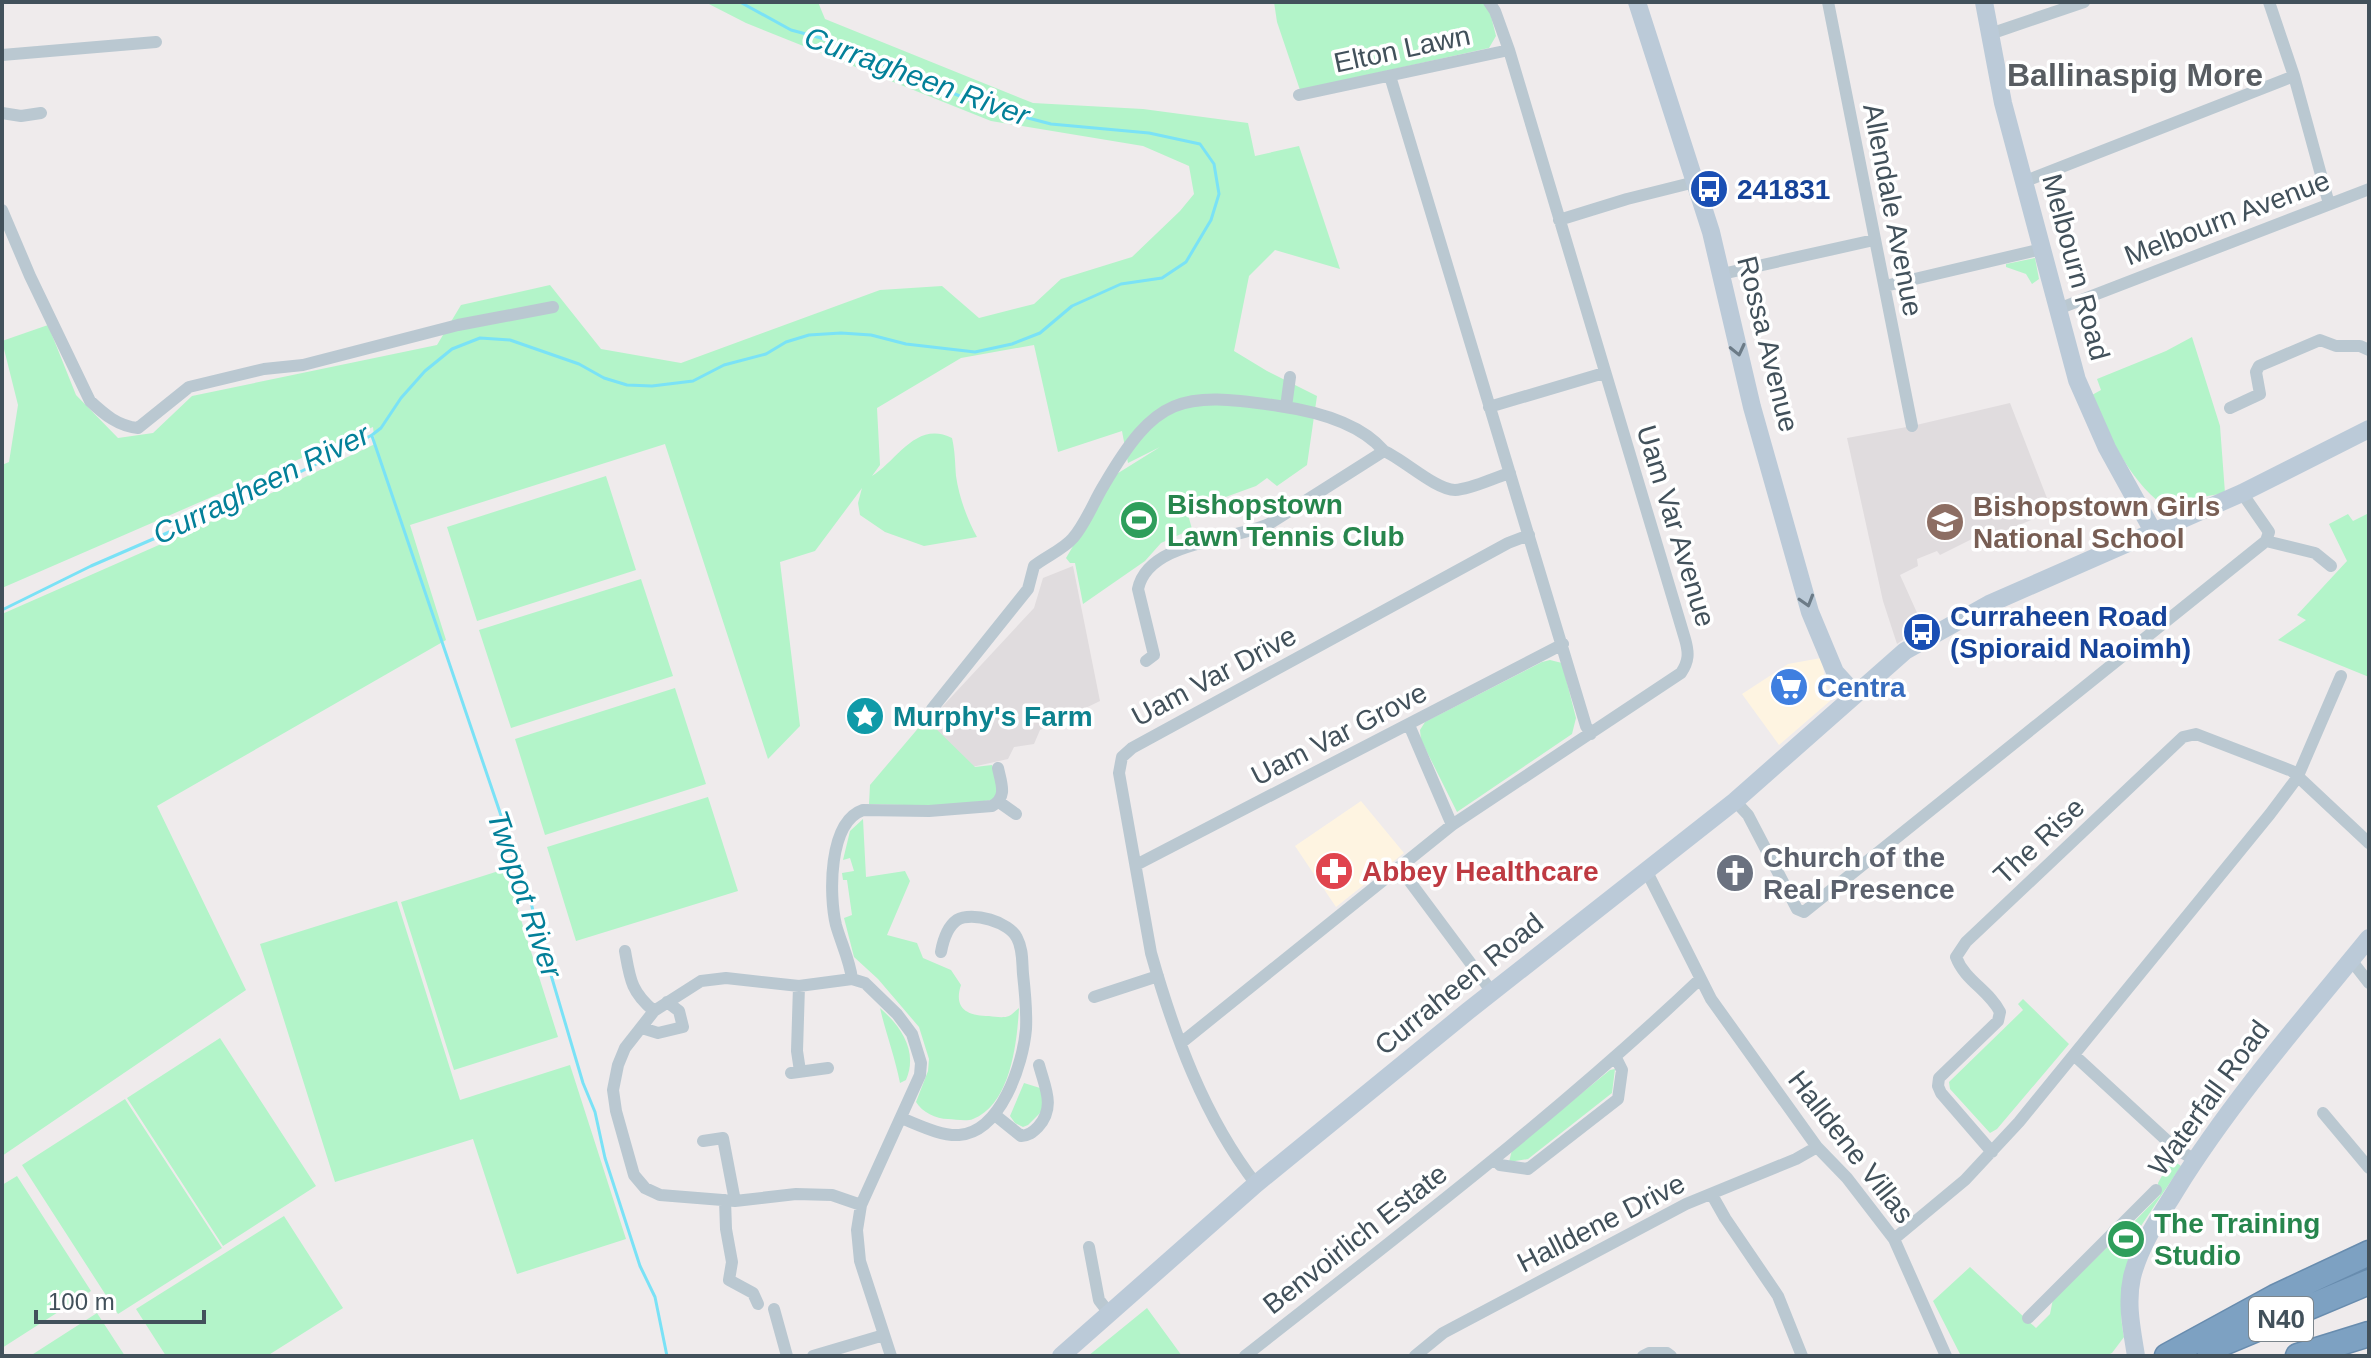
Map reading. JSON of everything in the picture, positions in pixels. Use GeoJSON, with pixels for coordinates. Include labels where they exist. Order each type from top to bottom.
{"type":"FeatureCollection","features":[{"type":"Feature","properties":{"kind":"highway"},"geometry":{"type":"LineString","coordinates":[[2167,1356],[2275,1297],[2369,1253]]}},
{"type":"Feature","properties":{"kind":"highway","name":"N40"},"geometry":{"type":"LineString","coordinates":[[2192,1356],[2369,1282]]}},
{"type":"Feature","properties":{"kind":"highway","name":"N40"},"geometry":{"type":"LineString","coordinates":[[2235,1356],[2369,1299]]}},
{"type":"Feature","properties":{"kind":"highway"},"geometry":{"type":"LineString","coordinates":[[2298,1356],[2369,1334]]}},
{"type":"Feature","properties":{"kind":"street","name":"Elton Lawn"},"geometry":{"type":"LineString","coordinates":[[1299,95],[1509,50],[1489,2]]}},
{"type":"Feature","properties":{"kind":"street","name":"Rossa Avenue"},"geometry":{"type":"LineString","coordinates":[[1637,2],[1722,274],[1752,407],[1810,612],[1833,669],[1855,694]]}},
{"type":"Feature","properties":{"kind":"street","name":"Allendale Avenue"},"geometry":{"type":"LineString","coordinates":[[1828,2],[1912,426]]}},
{"type":"Feature","properties":{"kind":"street","name":"Melbourn Road"},"geometry":{"type":"LineString","coordinates":[[1984,2],[2003,103],[2023,182],[2086,402],[2107,448],[2154,533]]}},
{"type":"Feature","properties":{"kind":"street"},"geometry":{"type":"LineString","coordinates":[[1990,34],[2084,2]]}},
{"type":"Feature","properties":{"kind":"street"},"geometry":{"type":"LineString","coordinates":[[2269,2],[2294,76],[2329,204]]}},
{"type":"Feature","properties":{"kind":"street"},"geometry":{"type":"LineString","coordinates":[[2,55],[156,42]]}},
{"type":"Feature","properties":{"kind":"street","name":"Uam Var Avenue"},"geometry":{"type":"LineString","coordinates":[[1181,1043],[1452,825],[1681,673],[1688,663],[1689,652],[1509,50]]}},
{"type":"Feature","properties":{"kind":"street"},"geometry":{"type":"LineString","coordinates":[[1390,76],[1586,726],[1591,734]]}},
{"type":"Feature","properties":{"kind":"street"},"geometry":{"type":"LineString","coordinates":[[2023,182],[2294,76]]}},
{"type":"Feature","properties":{"kind":"street"},"geometry":{"type":"LineString","coordinates":[[2,113],[21,116],[41,113]]}},
{"type":"Feature","properties":{"kind":"street"},"geometry":{"type":"LineString","coordinates":[[1559,220],[1695,182]]}},
{"type":"Feature","properties":{"kind":"street","name":"Melbourn Avenue"},"geometry":{"type":"LineString","coordinates":[[2058,309],[2369,189]]}},
{"type":"Feature","properties":{"kind":"street"},"geometry":{"type":"LineString","coordinates":[[2,210],[90,401],[125,426],[138,428],[150,421],[189,387],[264,369],[303,365],[458,325],[553,307]]}},
{"type":"Feature","properties":{"kind":"street"},"geometry":{"type":"LineString","coordinates":[[1722,274],[1874,240]]}},
{"type":"Feature","properties":{"kind":"street"},"geometry":{"type":"LineString","coordinates":[[1885,286],[2042,249]]}},
{"type":"Feature","properties":{"kind":"street"},"geometry":{"type":"LineString","coordinates":[[2230,408],[2260,394],[2256,372],[2259,366],[2320,340],[2340,347],[2360,346],[2369,350]]}},
{"type":"Feature","properties":{"kind":"street"},"geometry":{"type":"LineString","coordinates":[[1489,407],[1604,373]]}},
{"type":"Feature","properties":{"kind":"street"},"geometry":{"type":"LineString","coordinates":[[1286,407],[1290,377]]}},
{"type":"Feature","properties":{"kind":"street"},"geometry":{"type":"LineString","coordinates":[[932,709],[1028,589],[1034,566],[1072,539],[1119,458],[1142,427],[1168,408],[1189,400],[1237,400],[1286,407],[1334,420],[1374,440],[1384,451],[1399,457],[1444,488],[1456,490],[1510,473]]}},
{"type":"Feature","properties":{"kind":"street","name":"Curraheen Road"},"geometry":{"type":"LineString","coordinates":[[1068,1354],[1109,1313],[1256,1184],[1492,992],[1735,801],[1905,651],[1989,604],[2242,493],[2369,429]]}},
{"type":"Feature","properties":{"kind":"street"},"geometry":{"type":"LineString","coordinates":[[1146,661],[1154,655],[1138,589],[1140,580],[1158,559],[1170,552],[1269,524],[1384,451]]}},
{"type":"Feature","properties":{"kind":"street"},"geometry":{"type":"LineString","coordinates":[[1735,801],[1748,815],[1797,909],[1804,912],[2266,541],[2269,532],[2242,493]]}},
{"type":"Feature","properties":{"kind":"street","name":"Uam Var Drive"},"geometry":{"type":"LineString","coordinates":[[1256,1184],[1196,1085],[1158,976],[1151,953],[1119,773],[1122,757],[1132,748],[1508,543],[1529,535]]}},
{"type":"Feature","properties":{"kind":"street"},"geometry":{"type":"LineString","coordinates":[[2266,541],[2315,553],[2331,566]]}},
{"type":"Feature","properties":{"kind":"street","name":"Uam Var Grove"},"geometry":{"type":"LineString","coordinates":[[1136,865],[1563,644]]}},
{"type":"Feature","properties":{"kind":"street"},"geometry":{"type":"LineString","coordinates":[[1894,1239],[1952,1192],[1992,1152],[2075,1056],[2297,778],[2341,676]]}},
{"type":"Feature","properties":{"kind":"street"},"geometry":{"type":"LineString","coordinates":[[1409,725],[1452,825]]}},
{"type":"Feature","properties":{"kind":"street","name":"The Rise"},"geometry":{"type":"LineString","coordinates":[[1992,1152],[1938,1086],[1939,1078],[1998,1021],[2000,1012],[1962,972],[1956,957],[1966,942],[2183,737],[2196,734],[2292,771],[2369,843]]}},
{"type":"Feature","properties":{"kind":"street"},"geometry":{"type":"LineString","coordinates":[[852,979],[835,922],[832,891],[837,846],[848,820],[854,813],[863,810],[992,806],[999,802],[1003,790],[998,768]]}},
{"type":"Feature","properties":{"kind":"street"},"geometry":{"type":"LineString","coordinates":[[999,802],[1016,814]]}},
{"type":"Feature","properties":{"kind":"street"},"geometry":{"type":"LineString","coordinates":[[1399,867],[1492,992]]}},
{"type":"Feature","properties":{"kind":"street","name":"Halldene Villas"},"geometry":{"type":"LineString","coordinates":[[1646,870],[1711,999],[1817,1147],[1847,1178],[1894,1239],[1946,1356]]}},
{"type":"Feature","properties":{"kind":"street"},"geometry":{"type":"LineString","coordinates":[[901,1118],[938,1132],[959,1135],[979,1129],[995,1115],[1007,1093],[1026,1032],[1026,1004],[1015,932],[1000,921],[963,918],[953,924],[947,933],[941,952]]}},
{"type":"Feature","properties":{"kind":"street","name":"Waterfall Road"},"geometry":{"type":"LineString","coordinates":[[2135,1350],[2129,1314],[2130,1291],[2141,1250],[2235,1101],[2369,938]]}},
{"type":"Feature","properties":{"kind":"street"},"geometry":{"type":"LineString","coordinates":[[625,951],[632,987],[654,1011]]}},
{"type":"Feature","properties":{"kind":"street"},"geometry":{"type":"LineString","coordinates":[[2351,960],[2369,983]]}},
{"type":"Feature","properties":{"kind":"street"},"geometry":{"type":"LineString","coordinates":[[1094,997],[1158,976]]}},
{"type":"Feature","properties":{"kind":"street"},"geometry":{"type":"LineString","coordinates":[[861,1205],[832,1195],[796,1194],[730,1200],[660,1195],[645,1188],[634,1175],[613,1090],[625,1048],[654,1011],[701,981],[726,978],[799,986],[852,979],[865,983],[897,1014],[912,1034],[921,1063],[920,1075],[861,1205],[857,1230],[860,1261],[891,1356]]}},
{"type":"Feature","properties":{"kind":"street","name":"Benvoirlich Estate"},"geometry":{"type":"LineString","coordinates":[[1245,1356],[1616,1058],[1700,979]]}},
{"type":"Feature","properties":{"kind":"street"},"geometry":{"type":"LineString","coordinates":[[799,986],[795,1072],[828,1068]]}},
{"type":"Feature","properties":{"kind":"street"},"geometry":{"type":"LineString","coordinates":[[642,1028],[658,1033],[683,1027],[679,1011],[667,1002]]}},
{"type":"Feature","properties":{"kind":"street"},"geometry":{"type":"LineString","coordinates":[[2075,1056],[2175,1148],[2195,1160]]}},
{"type":"Feature","properties":{"kind":"street"},"geometry":{"type":"LineString","coordinates":[[1494,1159],[1500,1165],[1528,1169],[1618,1099],[1622,1070],[1616,1058]]}},
{"type":"Feature","properties":{"kind":"street"},"geometry":{"type":"LineString","coordinates":[[995,1115],[1021,1136],[1026,1136],[1039,1126],[1048,1112],[1049,1104],[1039,1065]]}},
{"type":"Feature","properties":{"kind":"street"},"geometry":{"type":"LineString","coordinates":[[2323,1113],[2369,1168]]}},
{"type":"Feature","properties":{"kind":"street"},"geometry":{"type":"LineString","coordinates":[[703,1141],[723,1138],[730,1200],[726,1229],[732,1262],[729,1280],[753,1293],[758,1304]]}},
{"type":"Feature","properties":{"kind":"street","name":"Halldene Drive"},"geometry":{"type":"LineString","coordinates":[[1415,1356],[1443,1333],[1686,1204],[1796,1159],[1817,1147]]}},
{"type":"Feature","properties":{"kind":"street"},"geometry":{"type":"LineString","coordinates":[[2028,1318],[2156,1190]]}},
{"type":"Feature","properties":{"kind":"street"},"geometry":{"type":"LineString","coordinates":[[1712,1195],[1778,1296],[1802,1356]]}},
{"type":"Feature","properties":{"kind":"street"},"geometry":{"type":"LineString","coordinates":[[2114,1231],[2141,1250]]}},
{"type":"Feature","properties":{"kind":"street"},"geometry":{"type":"LineString","coordinates":[[1089,1247],[1099,1300],[1109,1313]]}},
{"type":"Feature","properties":{"kind":"street"},"geometry":{"type":"LineString","coordinates":[[774,1309],[787,1356]]}},
{"type":"Feature","properties":{"kind":"street"},"geometry":{"type":"LineString","coordinates":[[813,1356],[884,1335]]}},
{"type":"Feature","properties":{"kind":"street"},"geometry":{"type":"LineString","coordinates":[[1643,1356],[1667,1353],[1671,1356]]}},
{"type":"Feature","properties":{"kind":"shaded area","name":"Bishopstown Girls National School"},"geometry":{"type":"Polygon","coordinates":[[[2010,403],[2052,511],[1998,534],[1974,538],[1940,555],[1937,551],[1917,559],[1918,566],[1900,575],[1923,626],[1897,644],[1883,601],[1847,438],[2010,403]]]}},
{"type":"Feature","properties":{"kind":"shaded area"},"geometry":{"type":"Polygon","coordinates":[[[1073,566],[1100,701],[1040,730],[1034,744],[1014,747],[1008,759],[972,767],[928,722],[1034,608],[1043,578],[1073,566]]]}},
{"type":"Feature","properties":{"kind":"shaded area"},"geometry":{"type":"Polygon","coordinates":[[[1821,658],[1830,701],[1779,745],[1742,694],[1788,664],[1821,658]]]}},
{"type":"Feature","properties":{"kind":"shaded area"},"geometry":{"type":"Polygon","coordinates":[[[1361,801],[1404,853],[1336,907],[1295,846],[1361,801]]]}},
{"type":"Feature","properties":{"kind":"green space"},"geometry":{"type":"Polygon","coordinates":[[[705,2],[818,2],[825,19],[1033,103],[1143,109],[1248,123],[1255,156],[1299,146],[1340,269],[1275,250],[1249,276],[1234,351],[1317,396],[1307,465],[1277,486],[1267,478],[1256,486],[1187,511],[1192,529],[1161,543],[1145,561],[1083,604],[1075,563],[1070,563],[1066,558],[1115,475],[1160,447],[1128,463],[1122,431],[1058,452],[1034,345],[961,358],[877,408],[880,465],[872,476],[917,438],[939,434],[952,438],[959,492],[977,537],[924,546],[885,532],[860,515],[858,503],[862,488],[815,551],[780,562],[800,726],[768,759],[665,444],[410,525],[446,640],[157,806],[246,990],[2,1156],[2,614],[193,530],[375,444],[373,427],[2,588],[2,465],[9,462],[18,405],[2,341],[48,325],[76,395],[118,438],[153,433],[192,396],[437,345],[461,305],[550,285],[601,349],[681,363],[880,290],[942,286],[979,318],[1034,304],[1061,279],[1132,257],[1194,194],[1189,166],[1143,146],[991,121],[746,23],[705,2]]]}},
{"type":"Feature","properties":{"kind":"green space"},"geometry":{"type":"Polygon","coordinates":[[[1274,2],[1483,2],[1490,12],[1496,36],[1489,48],[1300,90],[1277,22],[1274,2]]]}},
{"type":"Feature","properties":{"kind":"green space"},"geometry":{"type":"Polygon","coordinates":[[[2035,258],[2039,279],[2032,284],[2026,274],[2006,267],[2006,264],[2035,258]]]}},
{"type":"Feature","properties":{"kind":"green space"},"geometry":{"type":"Polygon","coordinates":[[[2192,337],[2220,426],[2225,493],[2162,504],[2129,469],[2092,395],[2101,390],[2097,379],[2192,337]]]}},
{"type":"Feature","properties":{"kind":"green space"},"geometry":{"type":"Polygon","coordinates":[[[606,476],[636,570],[477,621],[447,527],[606,476]]]}},
{"type":"Feature","properties":{"kind":"green space"},"geometry":{"type":"Polygon","coordinates":[[[2369,513],[2369,677],[2278,640],[2306,620],[2297,615],[2347,561],[2329,524],[2348,514],[2353,521],[2369,513]]]}},
{"type":"Feature","properties":{"kind":"green space"},"geometry":{"type":"Polygon","coordinates":[[[641,579],[673,676],[511,728],[479,630],[641,579]]]}},
{"type":"Feature","properties":{"kind":"green space"},"geometry":{"type":"Polygon","coordinates":[[[1550,660],[1562,663],[1576,718],[1572,734],[1457,812],[1421,740],[1420,730],[1425,722],[1550,660]]]}},
{"type":"Feature","properties":{"kind":"green space"},"geometry":{"type":"Polygon","coordinates":[[[675,688],[706,784],[545,835],[515,739],[675,688]]]}},
{"type":"Feature","properties":{"kind":"green space"},"geometry":{"type":"Polygon","coordinates":[[[926,719],[975,767],[992,765],[999,790],[993,800],[939,806],[869,804],[870,785],[926,719]]]}},
{"type":"Feature","properties":{"kind":"green space"},"geometry":{"type":"Polygon","coordinates":[[[708,797],[738,891],[576,941],[547,847],[708,797]]]}},
{"type":"Feature","properties":{"kind":"green space"},"geometry":{"type":"Polygon","coordinates":[[[863,819],[866,877],[905,871],[910,881],[887,935],[917,943],[923,958],[951,970],[961,985],[961,1005],[969,1013],[1005,1017],[1019,1008],[1014,1054],[1004,1086],[986,1111],[973,1119],[939,1118],[926,1112],[916,1102],[928,1071],[929,1059],[919,1027],[878,979],[854,957],[844,918],[852,915],[847,880],[843,880],[842,873],[854,871],[850,858],[843,860],[850,831],[863,819]]]}},
{"type":"Feature","properties":{"kind":"green space"},"geometry":{"type":"Polygon","coordinates":[[[505,869],[558,1037],[454,1070],[401,902],[505,869]]]}},
{"type":"Feature","properties":{"kind":"green space"},"geometry":{"type":"Polygon","coordinates":[[[397,901],[460,1100],[570,1065],[626,1239],[517,1274],[473,1139],[335,1182],[260,944],[397,901]]]}},
{"type":"Feature","properties":{"kind":"green space"},"geometry":{"type":"Polygon","coordinates":[[[2023,999],[2069,1044],[1997,1129],[1990,1133],[1950,1089],[1949,1082],[2023,1010],[2018,1004],[2023,999]]]}},
{"type":"Feature","properties":{"kind":"green space"},"geometry":{"type":"Polygon","coordinates":[[[880,1008],[895,1023],[909,1050],[909,1070],[906,1080],[900,1083],[896,1064],[880,1008]]]}},
{"type":"Feature","properties":{"kind":"green space"},"geometry":{"type":"Polygon","coordinates":[[[220,1038],[316,1186],[223,1246],[127,1098],[220,1038]]]}},
{"type":"Feature","properties":{"kind":"green space"},"geometry":{"type":"Polygon","coordinates":[[[1615,1069],[1612,1093],[1528,1159],[1509,1162],[1512,1150],[1615,1069]]]}},
{"type":"Feature","properties":{"kind":"green space"},"geometry":{"type":"Polygon","coordinates":[[[1024,1083],[1040,1088],[1042,1111],[1023,1127],[1010,1116],[1024,1083]]]}},
{"type":"Feature","properties":{"kind":"green space"},"geometry":{"type":"Polygon","coordinates":[[[125,1099],[222,1248],[118,1314],[22,1165],[125,1099]]]}},
{"type":"Feature","properties":{"kind":"green space"},"geometry":{"type":"Polygon","coordinates":[[[2171,1159],[2181,1166],[2135,1235],[2128,1228],[2160,1195],[2158,1183],[2171,1159]]]}},
{"type":"Feature","properties":{"kind":"green space"},"geometry":{"type":"Polygon","coordinates":[[[17,1176],[91,1291],[2,1348],[2,1185],[17,1176]]]}},
{"type":"Feature","properties":{"kind":"green space"},"geometry":{"type":"Polygon","coordinates":[[[284,1216],[343,1308],[267,1356],[166,1356],[136,1309],[284,1216]]]}},
{"type":"Feature","properties":{"kind":"green space"},"geometry":{"type":"Polygon","coordinates":[[[2115,1240],[2130,1247],[2130,1252],[2121,1297],[2124,1337],[2112,1353],[2105,1356],[1961,1356],[1933,1301],[1970,1267],[2036,1328],[2050,1314],[2053,1299],[2115,1240]]]}},
{"type":"Feature","properties":{"kind":"green space"},"geometry":{"type":"Polygon","coordinates":[[[1147,1308],[1182,1356],[1088,1356],[1147,1308]]]}},
{"type":"Feature","properties":{"kind":"green space"},"geometry":{"type":"Polygon","coordinates":[[[97,1313],[125,1356],[30,1356],[97,1313]]]}},
{"type":"Feature","properties":{"kind":"waterway","name":"Curragheen River"},"geometry":{"type":"LineString","coordinates":[[2,610],[91,566],[220,510],[372,435],[381,428],[401,398],[425,371],[452,349],[480,338],[510,340],[579,364],[604,378],[627,385],[652,386],[693,381],[724,365],[766,354],[786,342],[809,335],[871,335],[906,344],[975,352],[1012,344],[1040,333],[1072,306],[1121,284],[1162,278],[1186,262],[1211,220],[1219,194],[1214,164],[1200,144],[1149,133],[1051,124],[986,107],[821,38],[791,30],[740,2]]}},
{"type":"Feature","properties":{"kind":"waterway","name":"Twopot River"},"geometry":{"type":"LineString","coordinates":[[372,436],[509,839],[515,866],[528,887],[535,921],[583,1083],[595,1112],[605,1158],[640,1266],[655,1297],[667,1356]]}},
{"type":"Feature","properties":{"kind":"place","name":"241831"},"geometry":{"type":"Point","coordinates":[1709,189]}},
{"type":"Feature","properties":{"kind":"place","name":"Bishopstown Lawn Tennis Club"},"geometry":{"type":"Point","coordinates":[1139,520]}},
{"type":"Feature","properties":{"kind":"place","name":"Bishopstown Girls National School"},"geometry":{"type":"Point","coordinates":[1945,522]}},
{"type":"Feature","properties":{"kind":"place","name":"Curraheen Road (Spioraid Naoimh)"},"geometry":{"type":"Point","coordinates":[1922,632]}},
{"type":"Feature","properties":{"kind":"place","name":"Centra"},"geometry":{"type":"Point","coordinates":[1789,687]}},
{"type":"Feature","properties":{"kind":"place","name":"Murphy's Farm"},"geometry":{"type":"Point","coordinates":[865,716]}},
{"type":"Feature","properties":{"kind":"place","name":"Abbey Healthcare"},"geometry":{"type":"Point","coordinates":[1334,871]}},
{"type":"Feature","properties":{"kind":"place","name":"Church of the Real Presence"},"geometry":{"type":"Point","coordinates":[1735,873]}},
{"type":"Feature","properties":{"kind":"place","name":"The Training Studio"},"geometry":{"type":"Point","coordinates":[2126,1239]}},
{"type":"Feature","properties":{"kind":"district","name":"Ballinaspig More"},"geometry":{"type":"Point","coordinates":[2135,75]}}]}
